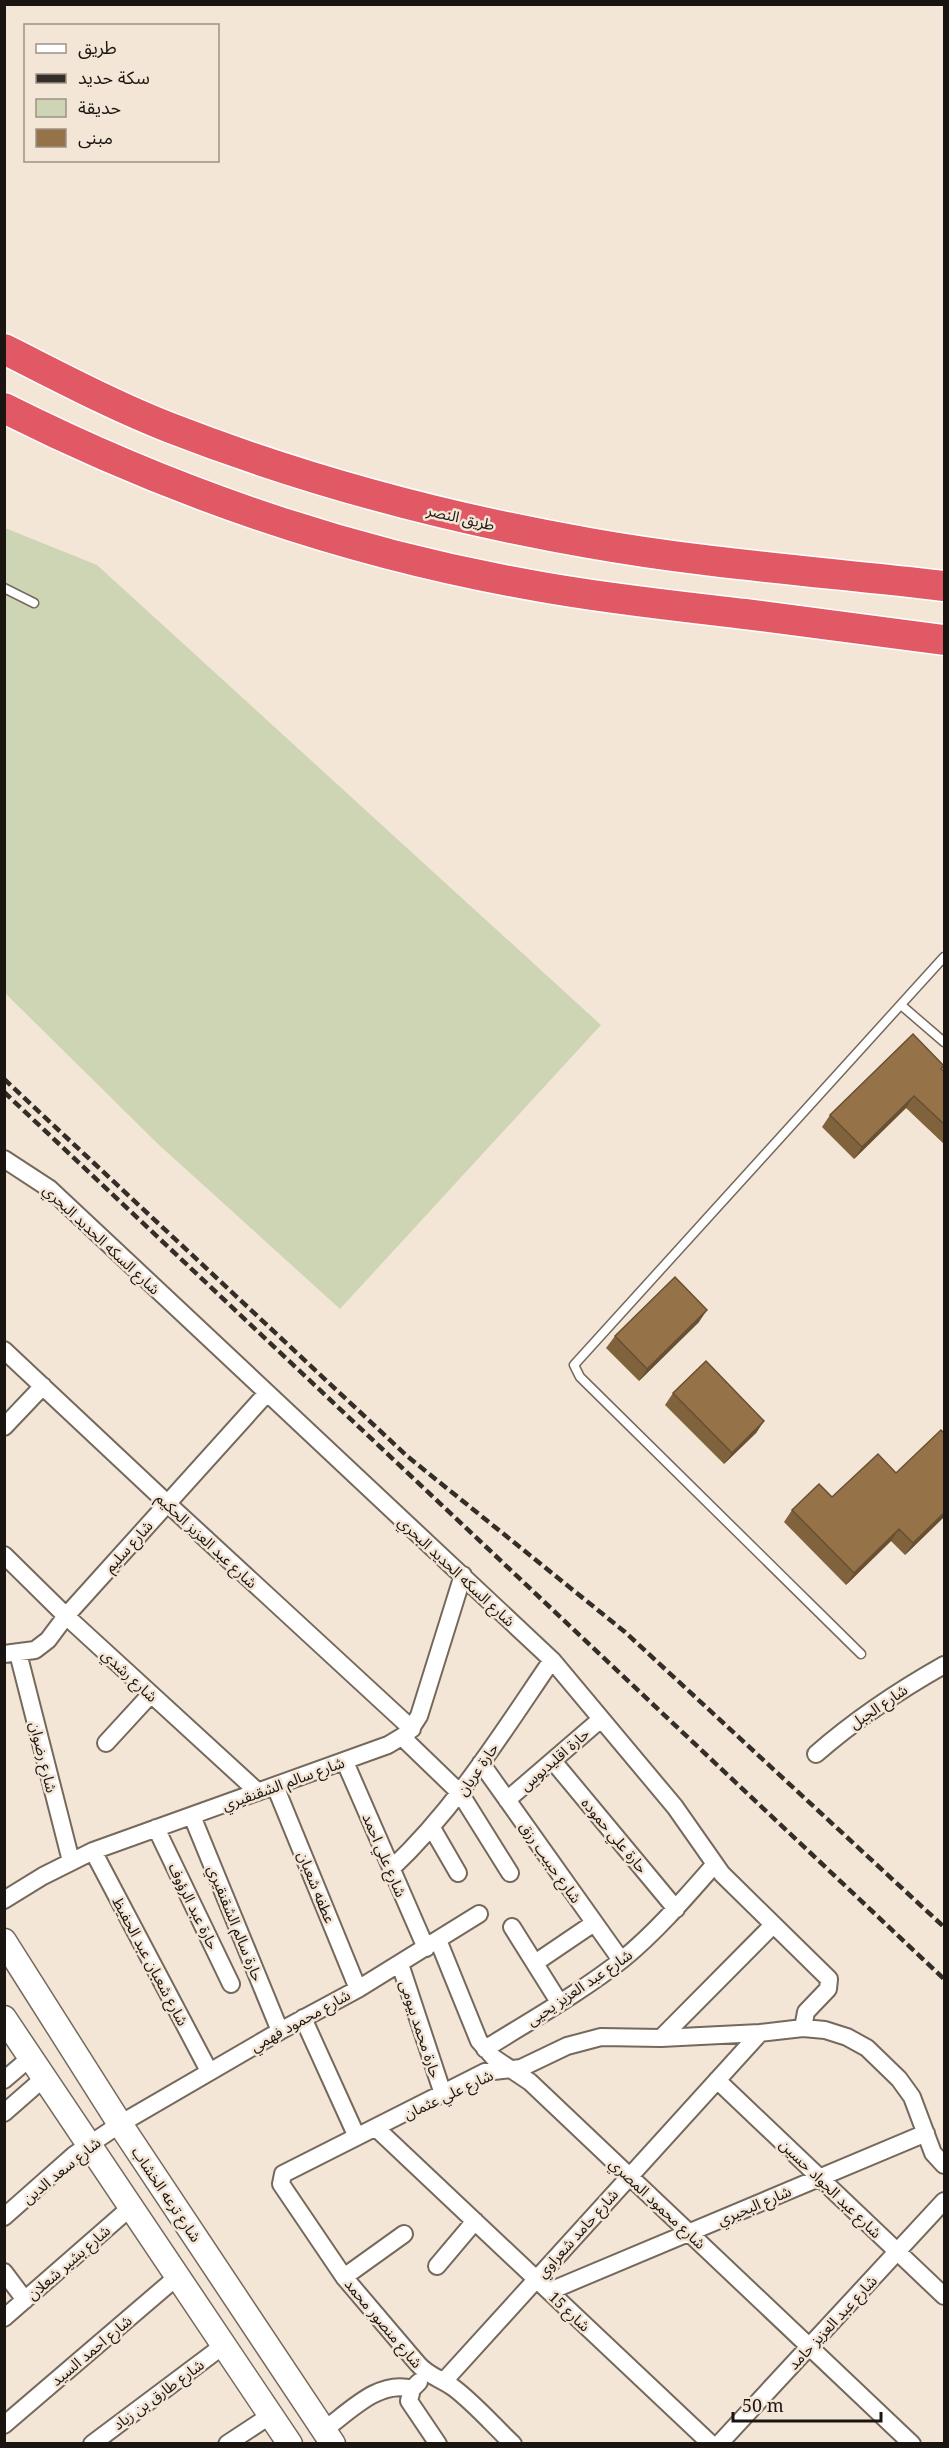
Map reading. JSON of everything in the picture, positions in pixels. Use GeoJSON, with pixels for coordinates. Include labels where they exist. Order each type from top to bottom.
{"type":"FeatureCollection","features":[{"type":"Feature","properties":{"kind":"highway","name":"طريق النصر"},"geometry":{"type":"LineString","coordinates":[[4,349],[166,427],[323,480],[418,507],[504,527],[624,549],[945,586]]}},
{"type":"Feature","properties":{"kind":"highway"},"geometry":{"type":"LineString","coordinates":[[4,408],[142,472],[238,508],[338,539],[438,565],[539,586],[642,603],[945,640]]}},
{"type":"Feature","properties":{"kind":"street","name":"شارع السكه الحديد البحري"},"geometry":{"type":"LineString","coordinates":[[4,1159],[50,1189],[552,1660],[675,1807],[733,1886],[830,1982],[828,1989],[806,2012],[803,2028]]}},
{"type":"Feature","properties":{"kind":"street","name":"شارع عبد العزيز الحكيم"},"geometry":{"type":"LineString","coordinates":[[4,1350],[407,1733],[460,1793],[510,1873]]}},
{"type":"Feature","properties":{"kind":"street"},"geometry":{"type":"LineString","coordinates":[[4,1427],[43,1386]]}},
{"type":"Feature","properties":{"kind":"street","name":"شارع سليم"},"geometry":{"type":"LineString","coordinates":[[11,1654],[35,1650],[42,1646],[66,1616],[267,1393]]}},
{"type":"Feature","properties":{"kind":"street","name":"شارع رشدي"},"geometry":{"type":"LineString","coordinates":[[4,1555],[66,1616],[258,1792]]}},
{"type":"Feature","properties":{"kind":"street"},"geometry":{"type":"LineString","coordinates":[[407,1733],[419,1716],[463,1575]]}},
{"type":"Feature","properties":{"kind":"street","name":"شارع رضوان"},"geometry":{"type":"LineString","coordinates":[[11,1654],[71,1861]]}},
{"type":"Feature","properties":{"kind":"street","name":"حارة عريان"},"geometry":{"type":"LineString","coordinates":[[392,1869],[432,1828],[460,1793],[552,1660]]}},
{"type":"Feature","properties":{"kind":"street","name":"شارع الجبل"},"geometry":{"type":"LineString","coordinates":[[816,1754],[853,1722],[894,1694],[945,1665]]}},
{"type":"Feature","properties":{"kind":"street"},"geometry":{"type":"LineString","coordinates":[[106,1743],[152,1694]]}},
{"type":"Feature","properties":{"kind":"street","name":"حارة اقليديوس"},"geometry":{"type":"LineString","coordinates":[[507,1800],[601,1719]]}},
{"type":"Feature","properties":{"kind":"street","name":"شارع سالم الشقنقيري"},"geometry":{"type":"LineString","coordinates":[[4,1900],[71,1861],[93,1851],[388,1746],[407,1733]]}},
{"type":"Feature","properties":{"kind":"street","name":"حارة علي حموده"},"geometry":{"type":"LineString","coordinates":[[553,1761],[676,1909]]}},
{"type":"Feature","properties":{"kind":"street","name":"شارع علي احمد"},"geometry":{"type":"LineString","coordinates":[[345,1762],[392,1869],[432,1944]]}},
{"type":"Feature","properties":{"kind":"street","name":"شارع حبيب رزق"},"geometry":{"type":"LineString","coordinates":[[481,1763],[621,1960]]}},
{"type":"Feature","properties":{"kind":"street","name":"عطفه شعبان"},"geometry":{"type":"LineString","coordinates":[[275,1786],[358,1989]]}},
{"type":"Feature","properties":{"kind":"street","name":"حارة سالم الشقنقيري"},"geometry":{"type":"LineString","coordinates":[[192,1816],[280,2031]]}},
{"type":"Feature","properties":{"kind":"street","name":"حارة عبد الرؤوف"},"geometry":{"type":"LineString","coordinates":[[156,1828],[231,1984]]}},
{"type":"Feature","properties":{"kind":"street"},"geometry":{"type":"LineString","coordinates":[[432,1828],[458,1873]]}},
{"type":"Feature","properties":{"kind":"street","name":"شارع شعبان عبد الحفيظ"},"geometry":{"type":"LineString","coordinates":[[93,1851],[209,2071]]}},
{"type":"Feature","properties":{"kind":"street","name":"شارع عبد العزيز يحيى"},"geometry":{"type":"LineString","coordinates":[[484,2049],[621,1960],[676,1909],[715,1864]]}},
{"type":"Feature","properties":{"kind":"street","name":"شارع محمود فهمي"},"geometry":{"type":"LineString","coordinates":[[120,2124],[209,2071],[358,1989],[479,1914]]}},
{"type":"Feature","properties":{"kind":"street"},"geometry":{"type":"LineString","coordinates":[[535,1963],[594,1923]]}},
{"type":"Feature","properties":{"kind":"street"},"geometry":{"type":"LineString","coordinates":[[661,2038],[773,1924]]}},
{"type":"Feature","properties":{"kind":"street"},"geometry":{"type":"LineString","coordinates":[[512,1927],[559,2002]]}},
{"type":"Feature","properties":{"kind":"street","name":"شارع ترعه الخشاب"},"geometry":{"type":"LineString","coordinates":[[4,1941],[120,2124],[329,2437]]}},
{"type":"Feature","properties":{"kind":"street","name":"شارع محمود المصري"},"geometry":{"type":"LineString","coordinates":[[432,1944],[484,2049],[530,2082],[912,2444]]}},
{"type":"Feature","properties":{"kind":"street","name":"حارة محمد بيومى"},"geometry":{"type":"LineString","coordinates":[[400,1964],[443,2094]]}},
{"type":"Feature","properties":{"kind":"street"},"geometry":{"type":"LineString","coordinates":[[4,2018],[290,2444]]}},
{"type":"Feature","properties":{"kind":"street"},"geometry":{"type":"LineString","coordinates":[[303,2018],[357,2137]]}},
{"type":"Feature","properties":{"kind":"street","name":"شارع علي عثمان"},"geometry":{"type":"LineString","coordinates":[[280,2179],[287,2171],[485,2072],[527,2066],[551,2053],[584,2040],[619,2036],[661,2038],[760,2033],[803,2028],[825,2030],[847,2037],[867,2048],[884,2062],[912,2097],[933,2152],[945,2165]]}},
{"type":"Feature","properties":{"kind":"street","name":"شارع حامد شعراوي"},"geometry":{"type":"LineString","coordinates":[[444,2381],[760,2033]]}},
{"type":"Feature","properties":{"kind":"street"},"geometry":{"type":"LineString","coordinates":[[4,2080],[31,2058]]}},
{"type":"Feature","properties":{"kind":"street"},"geometry":{"type":"LineString","coordinates":[[4,2113],[44,2078]]}},
{"type":"Feature","properties":{"kind":"street","name":"شارع عبد الجواد حسين"},"geometry":{"type":"LineString","coordinates":[[717,2080],[945,2296]]}},
{"type":"Feature","properties":{"kind":"street","name":"شارع سعد الدين"},"geometry":{"type":"LineString","coordinates":[[4,2217],[89,2145],[120,2124]]}},
{"type":"Feature","properties":{"kind":"street","name":"شارع 15"},"geometry":{"type":"LineString","coordinates":[[376,2128],[711,2444]]}},
{"type":"Feature","properties":{"kind":"street","name":"شارع البحيري"},"geometry":{"type":"LineString","coordinates":[[550,2291],[926,2133]]}},
{"type":"Feature","properties":{"kind":"street","name":"شارع منصور محمد"},"geometry":{"type":"LineString","coordinates":[[280,2179],[281,2184],[344,2277],[427,2373],[444,2381],[462,2395],[513,2444]]}},
{"type":"Feature","properties":{"kind":"street","name":"شارع عبد العزيز حامد"},"geometry":{"type":"LineString","coordinates":[[719,2444],[945,2201]]}},
{"type":"Feature","properties":{"kind":"street","name":"شارع بشير شعلان"},"geometry":{"type":"LineString","coordinates":[[4,2318],[131,2206]]}},
{"type":"Feature","properties":{"kind":"street"},"geometry":{"type":"LineString","coordinates":[[437,2266],[475,2221]]}},
{"type":"Feature","properties":{"kind":"street"},"geometry":{"type":"LineString","coordinates":[[344,2277],[404,2234]]}},
{"type":"Feature","properties":{"kind":"street"},"geometry":{"type":"LineString","coordinates":[[4,2272],[25,2300]]}},
{"type":"Feature","properties":{"kind":"street","name":"شارع احمد السيد"},"geometry":{"type":"LineString","coordinates":[[4,2425],[178,2276]]}},
{"type":"Feature","properties":{"kind":"street","name":"شارع طارق بن زياد"},"geometry":{"type":"LineString","coordinates":[[92,2444],[224,2345]]}},
{"type":"Feature","properties":{"kind":"street"},"geometry":{"type":"LineString","coordinates":[[427,2373],[412,2389],[409,2396],[410,2406],[438,2444]]}},
{"type":"Feature","properties":{"kind":"street"},"geometry":{"type":"LineString","coordinates":[[329,2437],[379,2391],[396,2386],[412,2389]]}},
{"type":"Feature","properties":{"kind":"street"},"geometry":{"type":"LineString","coordinates":[[227,2444],[271,2415]]}},
{"type":"Feature","properties":{"kind":"lane"},"geometry":{"type":"LineString","coordinates":[[4,588],[34,603]]}},
{"type":"Feature","properties":{"kind":"lane"},"geometry":{"type":"LineString","coordinates":[[861,1654],[580,1377],[574,1365],[945,957]]}},
{"type":"Feature","properties":{"kind":"lane"},"geometry":{"type":"LineString","coordinates":[[901,1005],[945,1042]]}},
{"type":"Feature","properties":{"kind":"green space"},"geometry":{"type":"Polygon","coordinates":[[[5,528],[97,565],[601,1025],[340,1309],[158,1144],[5,993],[5,528]]]}},
{"type":"Feature","properties":{"kind":"building"},"geometry":{"type":"Polygon","coordinates":[[[913,1034],[944,1066],[941,1069],[945,1072],[945,1125],[914,1096],[862,1147],[830,1115],[913,1034]]]}},
{"type":"Feature","properties":{"kind":"building"},"geometry":{"type":"Polygon","coordinates":[[[675,1277],[707,1310],[647,1369],[615,1336],[675,1277]]]}},
{"type":"Feature","properties":{"kind":"building"},"geometry":{"type":"Polygon","coordinates":[[[706,1361],[764,1421],[732,1453],[673,1393],[706,1361]]]}},
{"type":"Feature","properties":{"kind":"building"},"geometry":{"type":"Polygon","coordinates":[[[941,1430],[945,1434],[945,1512],[913,1543],[899,1529],[854,1573],[792,1510],[819,1484],[832,1497],[878,1454],[896,1473],[941,1430]]]}},
{"type":"Feature","properties":{"kind":"railway"},"geometry":{"type":"LineString","coordinates":[[4,1079],[407,1456],[625,1632],[944,1927]]}},
{"type":"Feature","properties":{"kind":"railway"},"geometry":{"type":"LineString","coordinates":[[4,1092],[944,1979]]}}]}
